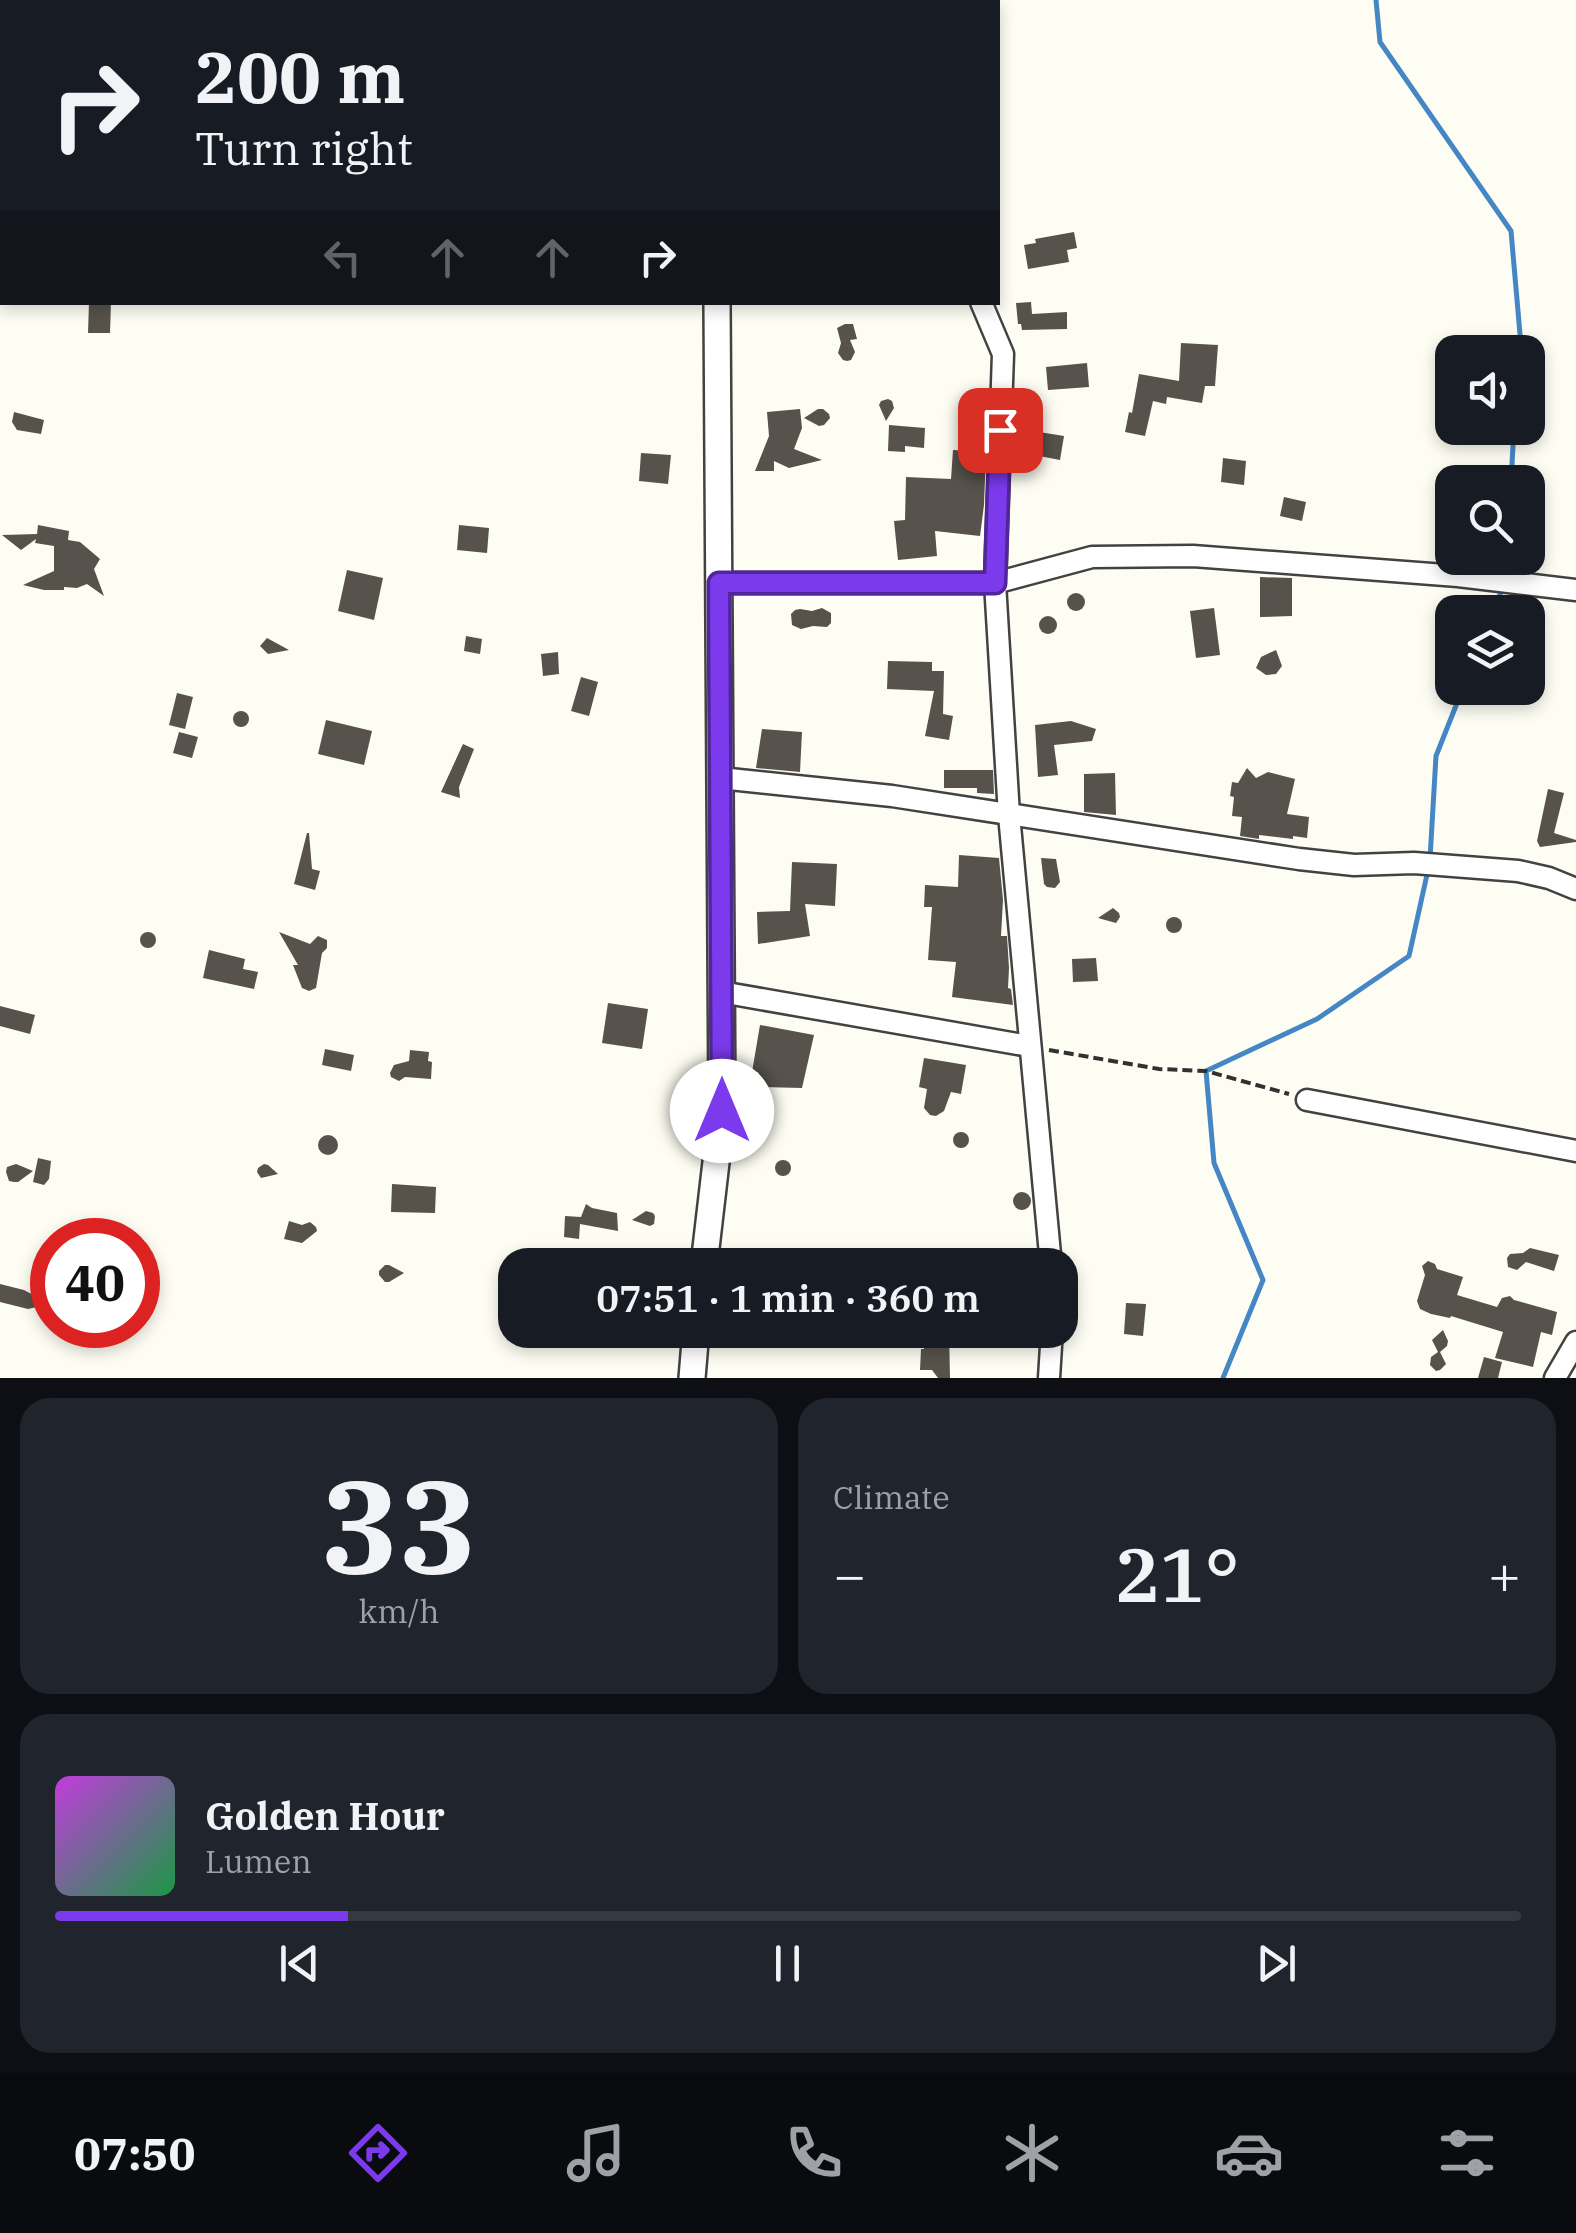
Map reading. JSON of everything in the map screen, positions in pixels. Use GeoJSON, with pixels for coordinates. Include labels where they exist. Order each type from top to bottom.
{"type":"FeatureCollection","features":[{"type":"Feature","properties":{"kind":"street"},"geometry":{"type":"LineString","coordinates":[[706,1248],[722,1111],[717,305]]}},
{"type":"Feature","properties":{"kind":"street"},"geometry":{"type":"LineString","coordinates":[[982,305],[1003,354],[995,583],[1009,814],[1050,1248]]}},
{"type":"Feature","properties":{"kind":"street"},"geometry":{"type":"LineString","coordinates":[[719,583],[995,583],[1092,557],[1193,556],[1458,576],[1576,590]]}},
{"type":"Feature","properties":{"kind":"street"},"geometry":{"type":"LineString","coordinates":[[720,778],[892,796],[1299,859],[1518,871],[1576,890]]}},
{"type":"Feature","properties":{"kind":"street"},"geometry":{"type":"LineString","coordinates":[[721,992],[1030,1046]]}},
{"type":"Feature","properties":{"kind":"street"},"geometry":{"type":"LineString","coordinates":[[1307,1100],[1576,1151]]}},
{"type":"Feature","properties":{"kind":"street"},"geometry":{"type":"LineString","coordinates":[[1555,1378],[1576,1342]]}},
{"type":"Feature","properties":{"kind":"street"},"geometry":{"type":"LineString","coordinates":[[692,1378],[694,1348]]}},
{"type":"Feature","properties":{"kind":"street"},"geometry":{"type":"LineString","coordinates":[[1049,1378],[1051,1348]]}},
{"type":"Feature","properties":{"kind":"path"},"geometry":{"type":"LineString","coordinates":[[1030,1046],[1159,1070],[1206,1071],[1307,1100]]}},
{"type":"Feature","properties":{"kind":"building"},"geometry":{"type":"Polygon","coordinates":[[[1074,232],[1077,248],[1067,250],[1069,262],[1028,269],[1024,245],[1036,243],[1035,239],[1074,232]]]}},
{"type":"Feature","properties":{"kind":"building"},"geometry":{"type":"Polygon","coordinates":[[[1031,302],[1032,314],[1067,312],[1067,329],[1022,330],[1016,303],[1031,302]]]}},
{"type":"Feature","properties":{"kind":"building"},"geometry":{"type":"Polygon","coordinates":[[[89,305],[111,305],[110,333],[88,333],[89,305]]]}},
{"type":"Feature","properties":{"kind":"building"},"geometry":{"type":"Polygon","coordinates":[[[853,324],[857,339],[850,340],[855,352],[847,361],[838,353],[841,343],[837,328],[853,324]]]}},
{"type":"Feature","properties":{"kind":"building"},"geometry":{"type":"Polygon","coordinates":[[[1181,343],[1218,345],[1215,386],[1205,386],[1202,403],[1167,397],[1166,404],[1153,401],[1145,436],[1125,432],[1139,374],[1179,381],[1181,343]]]}},
{"type":"Feature","properties":{"kind":"building"},"geometry":{"type":"Polygon","coordinates":[[[1087,363],[1089,387],[1048,390],[1046,367],[1087,363]]]}},
{"type":"Feature","properties":{"kind":"building"},"geometry":{"type":"Polygon","coordinates":[[[888,399],[894,408],[886,421],[879,405],[888,399]]]}},
{"type":"Feature","properties":{"kind":"building"},"geometry":{"type":"Polygon","coordinates":[[[800,409],[802,428],[794,449],[822,460],[789,468],[774,461],[774,471],[755,471],[769,436],[767,412],[800,409]]]}},
{"type":"Feature","properties":{"kind":"building"},"geometry":{"type":"Polygon","coordinates":[[[818,409],[829,414],[824,425],[804,418],[818,409]]]}},
{"type":"Feature","properties":{"kind":"building"},"geometry":{"type":"Polygon","coordinates":[[[14,412],[44,420],[41,434],[17,430],[12,422],[14,412]]]}},
{"type":"Feature","properties":{"kind":"building"},"geometry":{"type":"Polygon","coordinates":[[[889,425],[925,428],[924,448],[905,446],[905,452],[888,451],[889,425]]]}},
{"type":"Feature","properties":{"kind":"building"},"geometry":{"type":"Polygon","coordinates":[[[1033,431],[1064,436],[1060,460],[1029,454],[1033,431]]]}},
{"type":"Feature","properties":{"kind":"building"},"geometry":{"type":"Polygon","coordinates":[[[953,450],[986,452],[980,536],[935,531],[937,556],[898,560],[894,521],[905,520],[906,477],[951,479],[953,450]]]}},
{"type":"Feature","properties":{"kind":"building"},"geometry":{"type":"Polygon","coordinates":[[[641,453],[671,455],[668,484],[639,481],[641,453]]]}},
{"type":"Feature","properties":{"kind":"building"},"geometry":{"type":"Polygon","coordinates":[[[1223,458],[1246,461],[1244,485],[1221,482],[1223,458]]]}},
{"type":"Feature","properties":{"kind":"building"},"geometry":{"type":"Polygon","coordinates":[[[1284,497],[1306,502],[1302,521],[1280,516],[1284,497]]]}},
{"type":"Feature","properties":{"kind":"building"},"geometry":{"type":"Polygon","coordinates":[[[38,525],[69,531],[68,540],[80,542],[100,559],[94,569],[104,596],[87,584],[64,590],[23,585],[54,571],[54,546],[35,543],[36,539],[21,550],[2,535],[37,534],[38,525]]]}},
{"type":"Feature","properties":{"kind":"building"},"geometry":{"type":"Polygon","coordinates":[[[459,525],[489,528],[487,553],[457,550],[459,525]]]}},
{"type":"Feature","properties":{"kind":"building"},"geometry":{"type":"Polygon","coordinates":[[[347,570],[383,578],[374,620],[338,611],[347,570]]]}},
{"type":"Feature","properties":{"kind":"building"},"geometry":{"type":"Polygon","coordinates":[[[1260,577],[1292,578],[1292,616],[1260,617],[1260,577]]]}},
{"type":"Feature","properties":{"kind":"building"},"geometry":{"type":"Polygon","coordinates":[[[1076,593],[1083,595],[1083,609],[1076,611],[1069,609],[1067,602],[1069,595],[1076,593]]]}},
{"type":"Feature","properties":{"kind":"building"},"geometry":{"type":"Polygon","coordinates":[[[822,608],[831,613],[827,627],[801,629],[792,625],[791,614],[795,610],[822,608]]]}},
{"type":"Feature","properties":{"kind":"building"},"geometry":{"type":"Polygon","coordinates":[[[1214,608],[1220,655],[1196,658],[1190,611],[1214,608]]]}},
{"type":"Feature","properties":{"kind":"building"},"geometry":{"type":"Polygon","coordinates":[[[1048,616],[1057,625],[1048,634],[1039,625],[1048,616]]]}},
{"type":"Feature","properties":{"kind":"building"},"geometry":{"type":"Polygon","coordinates":[[[466,636],[482,639],[480,654],[464,651],[466,636]]]}},
{"type":"Feature","properties":{"kind":"building"},"geometry":{"type":"Polygon","coordinates":[[[267,638],[289,650],[268,654],[260,646],[267,638]]]}},
{"type":"Feature","properties":{"kind":"building"},"geometry":{"type":"Polygon","coordinates":[[[1276,650],[1282,666],[1276,674],[1266,675],[1256,668],[1261,657],[1276,650]]]}},
{"type":"Feature","properties":{"kind":"building"},"geometry":{"type":"Polygon","coordinates":[[[558,652],[559,674],[543,676],[541,654],[558,652]]]}},
{"type":"Feature","properties":{"kind":"building"},"geometry":{"type":"Polygon","coordinates":[[[888,661],[932,662],[932,671],[944,671],[943,714],[953,716],[949,740],[925,736],[934,691],[887,689],[888,661]]]}},
{"type":"Feature","properties":{"kind":"building"},"geometry":{"type":"Polygon","coordinates":[[[581,677],[598,682],[589,716],[571,711],[581,677]]]}},
{"type":"Feature","properties":{"kind":"building"},"geometry":{"type":"Polygon","coordinates":[[[177,693],[193,697],[185,729],[169,725],[177,693]]]}},
{"type":"Feature","properties":{"kind":"building"},"geometry":{"type":"Polygon","coordinates":[[[241,711],[249,719],[241,727],[233,719],[241,711]]]}},
{"type":"Feature","properties":{"kind":"building"},"geometry":{"type":"Polygon","coordinates":[[[326,720],[372,731],[364,765],[318,754],[326,720]]]}},
{"type":"Feature","properties":{"kind":"building"},"geometry":{"type":"Polygon","coordinates":[[[1071,721],[1096,729],[1092,741],[1054,745],[1058,775],[1038,777],[1035,725],[1071,721]]]}},
{"type":"Feature","properties":{"kind":"building"},"geometry":{"type":"Polygon","coordinates":[[[762,729],[802,732],[800,772],[756,768],[762,729]]]}},
{"type":"Feature","properties":{"kind":"building"},"geometry":{"type":"Polygon","coordinates":[[[179,732],[198,737],[192,758],[173,753],[179,732]]]}},
{"type":"Feature","properties":{"kind":"building"},"geometry":{"type":"Polygon","coordinates":[[[463,744],[474,749],[459,787],[460,798],[441,792],[463,744]]]}},
{"type":"Feature","properties":{"kind":"building"},"geometry":{"type":"Polygon","coordinates":[[[1247,768],[1256,778],[1268,772],[1295,779],[1287,814],[1309,817],[1307,838],[1240,836],[1242,817],[1232,816],[1234,797],[1230,796],[1232,782],[1238,783],[1247,768]]]}},
{"type":"Feature","properties":{"kind":"building"},"geometry":{"type":"Polygon","coordinates":[[[944,770],[993,770],[994,794],[977,793],[977,788],[944,788],[944,770]]]}},
{"type":"Feature","properties":{"kind":"building"},"geometry":{"type":"Polygon","coordinates":[[[1115,773],[1116,815],[1084,812],[1084,774],[1115,773]]]}},
{"type":"Feature","properties":{"kind":"building"},"geometry":{"type":"Polygon","coordinates":[[[1548,789],[1564,793],[1554,833],[1576,842],[1540,847],[1537,841],[1548,789]]]}},
{"type":"Feature","properties":{"kind":"building"},"geometry":{"type":"Polygon","coordinates":[[[307,833],[312,869],[320,871],[315,890],[294,884],[307,833]]]}},
{"type":"Feature","properties":{"kind":"building"},"geometry":{"type":"Polygon","coordinates":[[[959,855],[999,858],[1001,936],[1007,936],[1008,988],[1013,1005],[952,997],[956,962],[928,960],[932,907],[924,907],[925,885],[958,887],[959,855]]]}},
{"type":"Feature","properties":{"kind":"building"},"geometry":{"type":"Polygon","coordinates":[[[1041,858],[1056,859],[1060,882],[1055,888],[1044,884],[1041,858]]]}},
{"type":"Feature","properties":{"kind":"building"},"geometry":{"type":"Polygon","coordinates":[[[792,862],[837,864],[835,906],[805,904],[810,936],[758,944],[757,912],[790,911],[792,862]]]}},
{"type":"Feature","properties":{"kind":"building"},"geometry":{"type":"Polygon","coordinates":[[[1113,908],[1120,917],[1116,923],[1098,918],[1113,908]]]}},
{"type":"Feature","properties":{"kind":"building"},"geometry":{"type":"Polygon","coordinates":[[[1174,917],[1182,925],[1174,933],[1166,925],[1174,917]]]}},
{"type":"Feature","properties":{"kind":"building"},"geometry":{"type":"Polygon","coordinates":[[[148,932],[156,940],[148,948],[140,940],[148,932]]]}},
{"type":"Feature","properties":{"kind":"building"},"geometry":{"type":"Polygon","coordinates":[[[279,932],[310,944],[318,936],[327,940],[316,988],[302,988],[293,965],[298,965],[279,932]]]}},
{"type":"Feature","properties":{"kind":"building"},"geometry":{"type":"Polygon","coordinates":[[[209,950],[245,959],[243,969],[258,972],[254,989],[203,978],[209,950]]]}},
{"type":"Feature","properties":{"kind":"building"},"geometry":{"type":"Polygon","coordinates":[[[1096,958],[1098,981],[1073,982],[1072,959],[1096,958]]]}},
{"type":"Feature","properties":{"kind":"building"},"geometry":{"type":"Polygon","coordinates":[[[608,1003],[648,1009],[642,1049],[602,1043],[608,1003]]]}},
{"type":"Feature","properties":{"kind":"building"},"geometry":{"type":"Polygon","coordinates":[[[0,1006],[35,1015],[30,1034],[0,1026],[0,1006]]]}},
{"type":"Feature","properties":{"kind":"building"},"geometry":{"type":"Polygon","coordinates":[[[760,1025],[814,1035],[802,1088],[762,1087],[758,1072],[752,1072],[760,1025]]]}},
{"type":"Feature","properties":{"kind":"building"},"geometry":{"type":"Polygon","coordinates":[[[325,1049],[354,1055],[351,1071],[322,1065],[325,1049]]]}},
{"type":"Feature","properties":{"kind":"building"},"geometry":{"type":"Polygon","coordinates":[[[410,1050],[429,1052],[431,1079],[405,1077],[399,1081],[391,1077],[394,1065],[409,1061],[410,1050]]]}},
{"type":"Feature","properties":{"kind":"building"},"geometry":{"type":"Polygon","coordinates":[[[924,1058],[966,1065],[961,1094],[951,1092],[944,1111],[936,1116],[924,1108],[927,1089],[919,1087],[924,1058]]]}},
{"type":"Feature","properties":{"kind":"building"},"geometry":{"type":"Polygon","coordinates":[[[961,1132],[969,1140],[961,1148],[953,1140],[961,1132]]]}},
{"type":"Feature","properties":{"kind":"building"},"geometry":{"type":"Polygon","coordinates":[[[328,1135],[338,1145],[328,1155],[318,1145],[328,1135]]]}},
{"type":"Feature","properties":{"kind":"building"},"geometry":{"type":"Polygon","coordinates":[[[38,1158],[51,1161],[49,1179],[44,1185],[33,1182],[38,1158]]]}},
{"type":"Feature","properties":{"kind":"building"},"geometry":{"type":"Polygon","coordinates":[[[783,1160],[791,1168],[783,1176],[775,1168],[783,1160]]]}},
{"type":"Feature","properties":{"kind":"building"},"geometry":{"type":"Polygon","coordinates":[[[16,1164],[33,1171],[18,1182],[9,1181],[7,1167],[16,1164]]]}},
{"type":"Feature","properties":{"kind":"building"},"geometry":{"type":"Polygon","coordinates":[[[264,1164],[278,1174],[261,1178],[257,1172],[264,1164]]]}},
{"type":"Feature","properties":{"kind":"building"},"geometry":{"type":"Polygon","coordinates":[[[392,1184],[436,1187],[435,1213],[391,1212],[392,1184]]]}},
{"type":"Feature","properties":{"kind":"building"},"geometry":{"type":"Polygon","coordinates":[[[1022,1192],[1031,1201],[1022,1210],[1013,1201],[1022,1192]]]}},
{"type":"Feature","properties":{"kind":"building"},"geometry":{"type":"Polygon","coordinates":[[[586,1204],[617,1213],[618,1231],[580,1224],[579,1239],[564,1237],[565,1216],[581,1217],[586,1204]]]}},
{"type":"Feature","properties":{"kind":"building"},"geometry":{"type":"Polygon","coordinates":[[[646,1211],[655,1216],[654,1224],[632,1220],[646,1211]]]}},
{"type":"Feature","properties":{"kind":"building"},"geometry":{"type":"Polygon","coordinates":[[[289,1221],[302,1225],[310,1222],[317,1231],[302,1243],[284,1239],[289,1221]]]}},
{"type":"Feature","properties":{"kind":"building"},"geometry":{"type":"Polygon","coordinates":[[[1530,1248],[1559,1255],[1554,1271],[1526,1262],[1517,1270],[1508,1267],[1510,1254],[1530,1248]]]}},
{"type":"Feature","properties":{"kind":"building"},"geometry":{"type":"Polygon","coordinates":[[[1428,1261],[1437,1269],[1463,1277],[1457,1295],[1497,1307],[1502,1298],[1510,1296],[1557,1312],[1552,1335],[1541,1332],[1533,1367],[1495,1358],[1503,1332],[1420,1309],[1417,1301],[1425,1275],[1422,1266],[1428,1261]]]}},
{"type":"Feature","properties":{"kind":"building"},"geometry":{"type":"Polygon","coordinates":[[[385,1265],[404,1273],[385,1282],[379,1271],[385,1265]]]}},
{"type":"Feature","properties":{"kind":"building"},"geometry":{"type":"Polygon","coordinates":[[[0,1284],[30,1293],[30,1309],[0,1302],[0,1284]]]}},
{"type":"Feature","properties":{"kind":"building"},"geometry":{"type":"Polygon","coordinates":[[[1126,1303],[1146,1304],[1143,1336],[1124,1334],[1126,1303]]]}},
{"type":"Feature","properties":{"kind":"building"},"geometry":{"type":"Polygon","coordinates":[[[1443,1330],[1448,1341],[1440,1352],[1446,1364],[1436,1371],[1430,1365],[1431,1357],[1438,1352],[1432,1340],[1443,1330]]]}},
{"type":"Feature","properties":{"kind":"building"},"geometry":{"type":"Polygon","coordinates":[[[949,1348],[950,1378],[938,1378],[932,1370],[920,1370],[924,1349],[949,1348]]]}},
{"type":"Feature","properties":{"kind":"building"},"geometry":{"type":"Polygon","coordinates":[[[1484,1357],[1502,1362],[1498,1378],[1478,1378],[1484,1357]]]}},
{"type":"Feature","properties":{"kind":"waterway"},"geometry":{"type":"LineString","coordinates":[[1376,0],[1380,42],[1511,231],[1520,335]]}},
{"type":"Feature","properties":{"kind":"waterway"},"geometry":{"type":"LineString","coordinates":[[1512,465],[1513,445]]}},
{"type":"Feature","properties":{"kind":"waterway"},"geometry":{"type":"LineString","coordinates":[[1500,595],[1503,587]]}},
{"type":"Feature","properties":{"kind":"waterway"},"geometry":{"type":"LineString","coordinates":[[1430,859],[1436,756],[1456,705]]}},
{"type":"Feature","properties":{"kind":"waterway"},"geometry":{"type":"LineString","coordinates":[[1223,1378],[1263,1280],[1214,1163],[1206,1071],[1317,1019],[1409,956],[1428,870]]}},
{"type":"Feature","properties":{"kind":"route"},"geometry":{"type":"LineString","coordinates":[[722,1111],[719,583],[995,583],[1000,430]]}}]}
